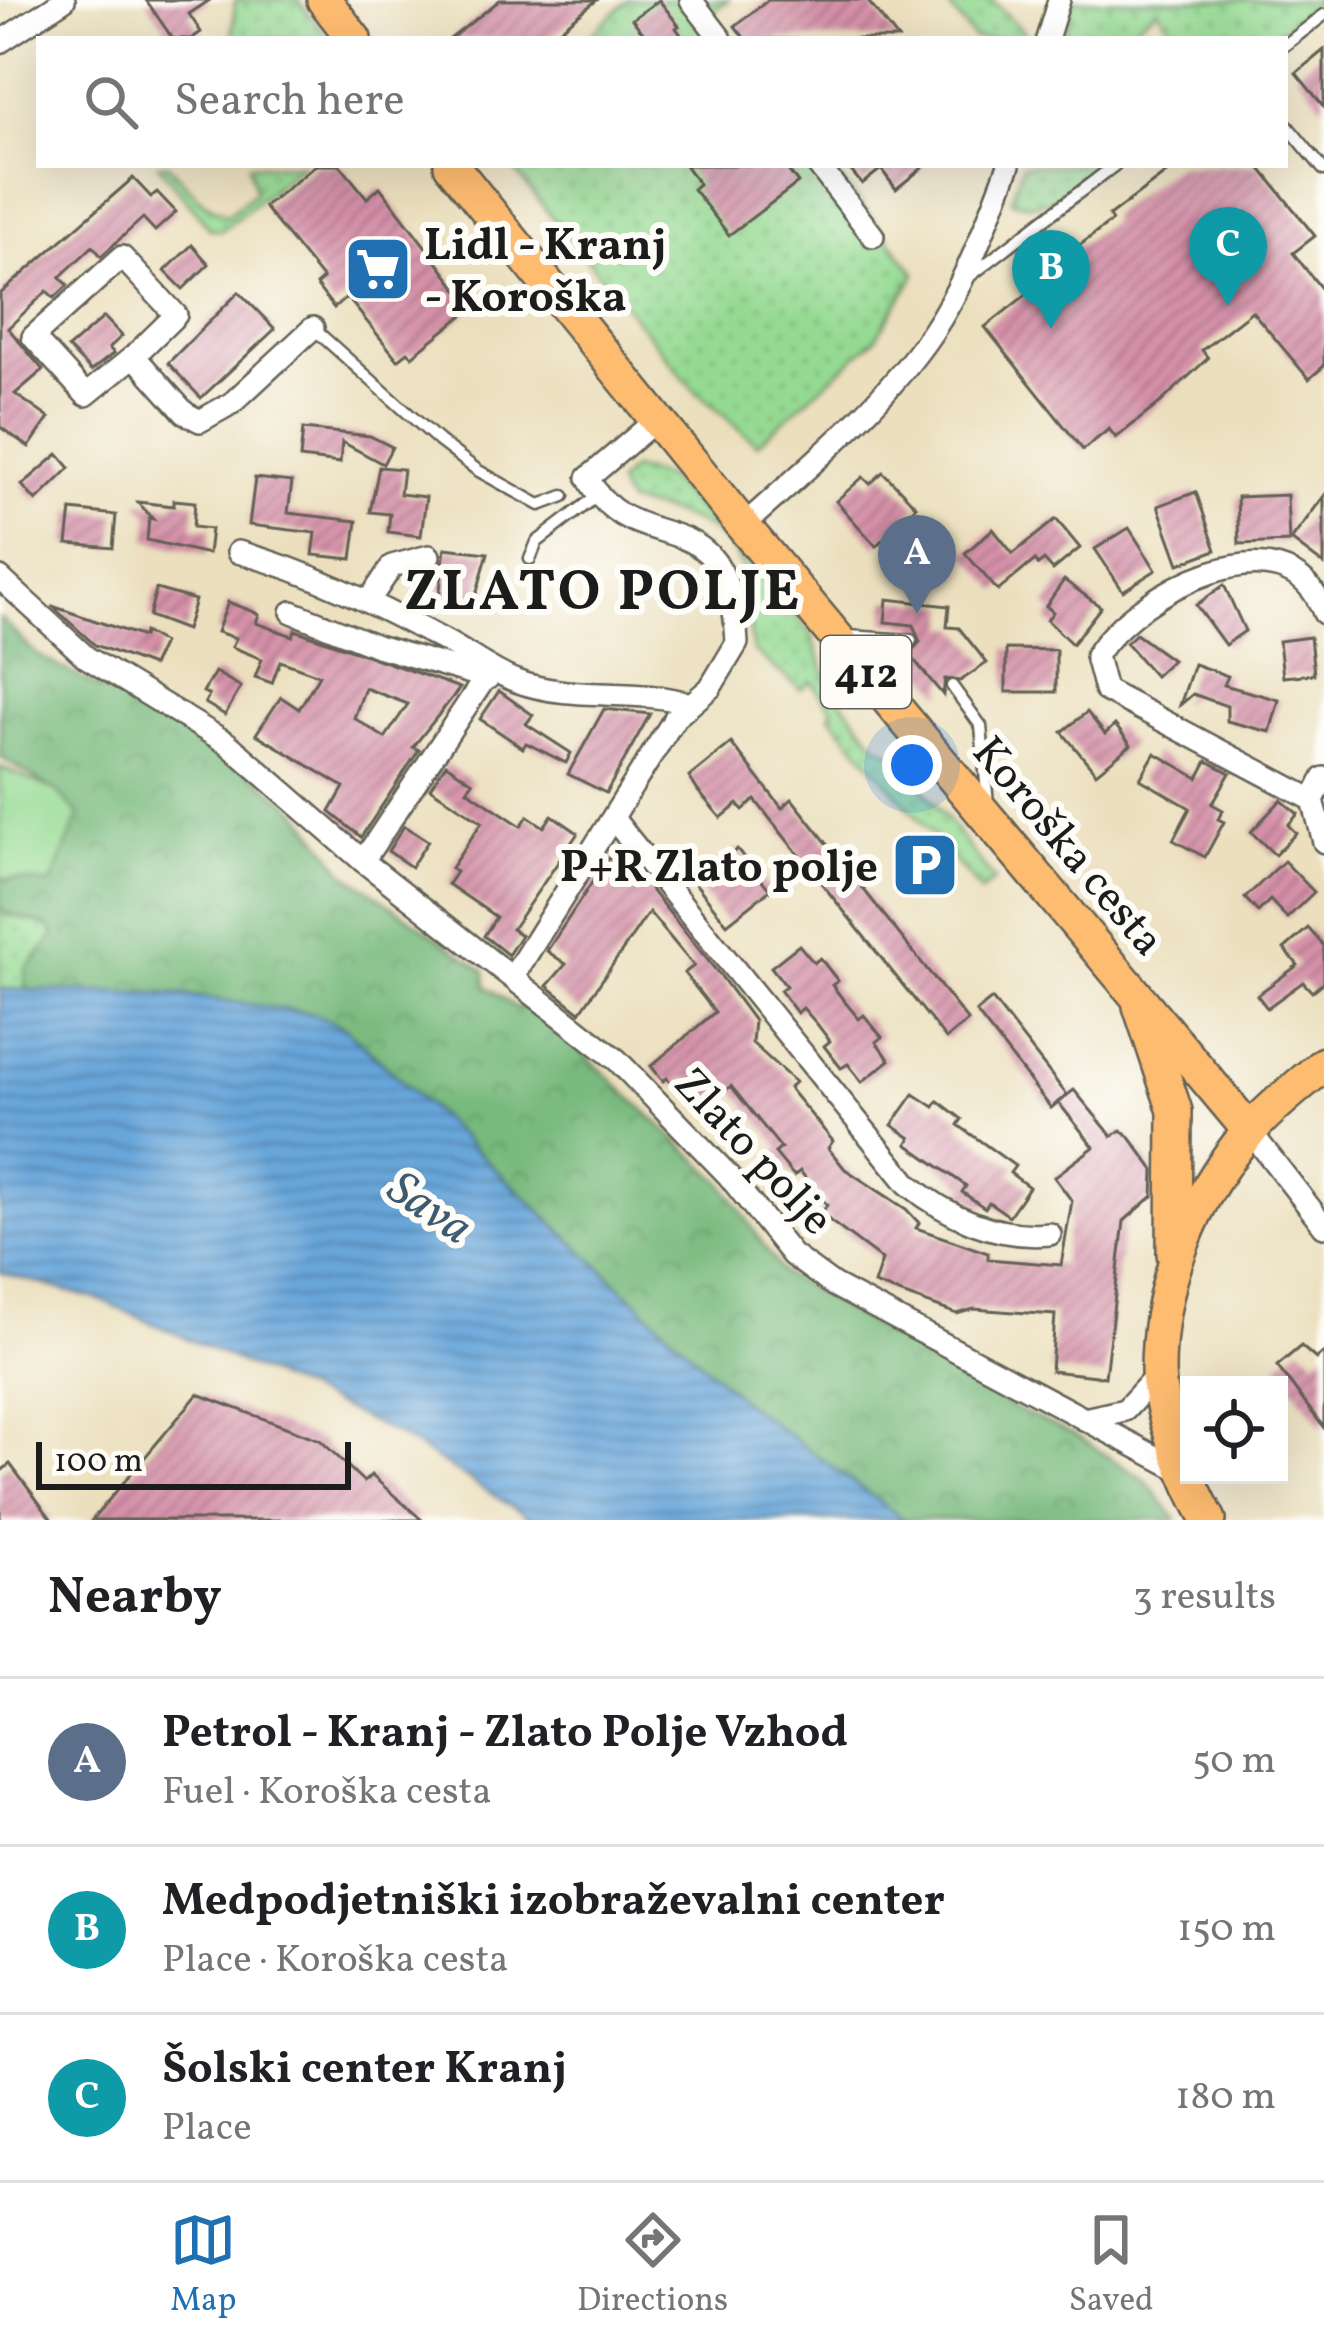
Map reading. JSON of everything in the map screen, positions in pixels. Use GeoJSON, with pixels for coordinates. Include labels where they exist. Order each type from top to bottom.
{"type":"FeatureCollection","features":[{"type":"Feature","properties":{"kind":"main road"},"geometry":{"type":"LineString","coordinates":[[324,0],[352,36]]}},
{"type":"Feature","properties":{"kind":"main road","name":"Koroška cesta"},"geometry":{"type":"LineString","coordinates":[[453,168],[743,526],[1250,1131]]}},
{"type":"Feature","properties":{"kind":"main road","name":"412"},"geometry":{"type":"LineString","coordinates":[[1136,993],[1174,1111],[1170,1222],[1175,1260]]}},
{"type":"Feature","properties":{"kind":"main road"},"geometry":{"type":"LineString","coordinates":[[1250,1131],[1324,1064]]}},
{"type":"Feature","properties":{"kind":"main road","name":"412"},"geometry":{"type":"LineString","coordinates":[[1180,1457],[1158,1374],[1175,1260],[1190,1221],[1250,1131]]}},
{"type":"Feature","properties":{"kind":"main road","name":"412"},"geometry":{"type":"LineString","coordinates":[[1190,1484],[1209,1520]]}},
{"type":"Feature","properties":{"kind":"street"},"geometry":{"type":"LineString","coordinates":[[691,0],[719,36]]}},
{"type":"Feature","properties":{"kind":"street"},"geometry":{"type":"LineString","coordinates":[[1048,36],[1059,0]]}},
{"type":"Feature","properties":{"kind":"street"},"geometry":{"type":"LineString","coordinates":[[0,42],[61,1]]}},
{"type":"Feature","properties":{"kind":"street"},"geometry":{"type":"LineString","coordinates":[[820,168],[873,236]]}},
{"type":"Feature","properties":{"kind":"street"},"geometry":{"type":"LineString","coordinates":[[743,526],[916,354],[958,285],[1008,168]]}},
{"type":"Feature","properties":{"kind":"street"},"geometry":{"type":"LineString","coordinates":[[122,257],[176,315],[134,356],[86,395],[33,337],[122,257]]}},
{"type":"Feature","properties":{"kind":"street"},"geometry":{"type":"LineString","coordinates":[[134,356],[185,413],[200,421],[232,403],[313,328]]}},
{"type":"Feature","properties":{"kind":"street"},"geometry":{"type":"LineString","coordinates":[[514,975],[675,718],[733,658],[737,643],[731,588],[722,567],[698,542],[620,516],[597,496],[588,478],[656,420]]}},
{"type":"Feature","properties":{"kind":"street"},"geometry":{"type":"LineString","coordinates":[[238,552],[292,567],[368,602],[490,674]]}},
{"type":"Feature","properties":{"kind":"street"},"geometry":{"type":"LineString","coordinates":[[368,602],[392,566],[429,556]]}},
{"type":"Feature","properties":{"kind":"street"},"geometry":{"type":"LineString","coordinates":[[1313,800],[1105,690],[1096,656],[1134,610],[1234,567],[1268,561],[1299,576],[1317,592],[1324,613]]}},
{"type":"Feature","properties":{"kind":"street","name":"Zlato polje"},"geometry":{"type":"LineString","coordinates":[[0,578],[86,657],[227,743],[363,861],[617,1060],[728,1175],[792,1255],[833,1285],[1180,1470]]}},
{"type":"Feature","properties":{"kind":"street"},"geometry":{"type":"LineString","coordinates":[[292,612],[377,646],[554,691],[664,696],[691,704]]}},
{"type":"Feature","properties":{"kind":"street"},"geometry":{"type":"LineString","coordinates":[[363,861],[490,674]]}},
{"type":"Feature","properties":{"kind":"street"},"geometry":{"type":"LineString","coordinates":[[1324,778],[1313,800],[1324,842]]}},
{"type":"Feature","properties":{"kind":"street","name":"Zlato polje"},"geometry":{"type":"LineString","coordinates":[[615,820],[908,1184],[955,1216],[990,1229],[1050,1234]]}},
{"type":"Feature","properties":{"kind":"street","name":"Koroška cesta"},"geometry":{"type":"LineString","coordinates":[[1250,1131],[1324,1226]]}},
{"type":"Feature","properties":{"kind":"street"},"geometry":{"type":"LineString","coordinates":[[1084,1419],[1125,1410],[1158,1374]]}},
{"type":"Feature","properties":{"kind":"lane"},"geometry":{"type":"LineString","coordinates":[[1288,43],[1324,15]]}},
{"type":"Feature","properties":{"kind":"lane"},"geometry":{"type":"LineString","coordinates":[[1288,127],[1324,170]]}},
{"type":"Feature","properties":{"kind":"lane"},"geometry":{"type":"LineString","coordinates":[[958,285],[1110,168]]}},
{"type":"Feature","properties":{"kind":"lane"},"geometry":{"type":"LineString","coordinates":[[313,328],[477,470],[540,505],[564,496]]}},
{"type":"Feature","properties":{"kind":"lane"},"geometry":{"type":"LineString","coordinates":[[530,559],[536,542],[597,496]]}},
{"type":"Feature","properties":{"kind":"lane"},"geometry":{"type":"LineString","coordinates":[[836,636],[911,640]]}},
{"type":"Feature","properties":{"kind":"lane"},"geometry":{"type":"LineString","coordinates":[[952,686],[981,726],[988,757],[988,820]]}},
{"type":"Feature","properties":{"kind":"green space"},"geometry":{"type":"Polygon","coordinates":[[[235,0],[298,0],[327,36],[232,36],[235,0]]]}},
{"type":"Feature","properties":{"kind":"green space"},"geometry":{"type":"Polygon","coordinates":[[[628,0],[728,0],[711,13],[729,36],[589,36],[628,0]]]}},
{"type":"Feature","properties":{"kind":"green space"},"geometry":{"type":"Polygon","coordinates":[[[944,0],[992,0],[1023,31],[1022,36],[972,36],[944,0]]]}},
{"type":"Feature","properties":{"kind":"green space"},"geometry":{"type":"Polygon","coordinates":[[[1074,0],[1319,0],[1274,36],[1179,36],[1157,9],[1123,36],[1065,36],[1074,0]]]}},
{"type":"Feature","properties":{"kind":"green space"},"geometry":{"type":"Polygon","coordinates":[[[160,168],[171,168],[203,202],[227,216],[255,192],[250,168],[298,168],[221,231],[210,229],[160,168]]]}},
{"type":"Feature","properties":{"kind":"green space"},"geometry":{"type":"Polygon","coordinates":[[[512,168],[832,168],[916,274],[874,340],[757,444],[693,389],[512,168]]]}},
{"type":"Feature","properties":{"kind":"green space"},"geometry":{"type":"Polygon","coordinates":[[[1022,168],[1093,168],[1047,202],[1011,200],[1022,168]]]}},
{"type":"Feature","properties":{"kind":"green space"},"geometry":{"type":"Polygon","coordinates":[[[632,469],[665,477],[811,633],[830,686],[878,746],[899,757],[994,880],[981,892],[830,715],[833,709],[811,681],[801,689],[753,651],[743,574],[726,543],[697,523],[627,503],[617,484],[632,469]]]}},
{"type":"Feature","properties":{"kind":"green space"},"geometry":{"type":"Polygon","coordinates":[[[0,618],[37,655],[222,751],[299,811],[344,872],[485,971],[486,986],[516,1008],[529,1003],[722,1182],[782,1273],[1016,1409],[1075,1435],[1145,1480],[1177,1520],[904,1520],[745,1403],[344,1027],[178,994],[25,990],[26,969],[55,935],[48,926],[0,911],[0,878],[8,881],[79,815],[56,791],[0,757],[0,618]]]}},
{"type":"Feature","properties":{"kind":"green space"},"geometry":{"type":"Polygon","coordinates":[[[0,767],[56,791],[79,815],[51,884],[0,878],[0,767]]]}},
{"type":"Feature","properties":{"kind":"green space"},"geometry":{"type":"Polygon","coordinates":[[[0,912],[48,926],[56,935],[27,969],[25,990],[0,989],[0,912]]]}},
{"type":"Feature","properties":{"kind":"water","name":"Sava"},"geometry":{"type":"Polygon","coordinates":[[[0,989],[178,994],[314,1014],[344,1027],[745,1403],[904,1520],[533,1520],[396,1434],[327,1401],[102,1301],[0,1272],[0,989]]]}},
{"type":"Feature","properties":{"kind":"building"},"geometry":{"type":"Polygon","coordinates":[[[146,0],[210,0],[189,14],[201,32],[171,36],[146,0]]]}},
{"type":"Feature","properties":{"kind":"building"},"geometry":{"type":"Polygon","coordinates":[[[500,0],[597,0],[552,36],[454,36],[500,0]]]}},
{"type":"Feature","properties":{"kind":"building"},"geometry":{"type":"Polygon","coordinates":[[[659,0],[682,36],[646,36],[632,19],[659,0]]]}},
{"type":"Feature","properties":{"kind":"building"},"geometry":{"type":"Polygon","coordinates":[[[768,0],[867,0],[896,36],[743,36],[735,26],[768,0]]]}},
{"type":"Feature","properties":{"kind":"building"},"geometry":{"type":"Polygon","coordinates":[[[1324,50],[1324,107],[1296,73],[1324,50]]]}},
{"type":"Feature","properties":{"kind":"building","name":"Lidl - Kranj - Koroška"},"geometry":{"type":"Polygon","coordinates":[[[312,168],[342,168],[367,198],[380,187],[472,308],[412,356],[408,352],[398,360],[347,297],[334,308],[316,285],[323,279],[264,207],[312,168]]]}},
{"type":"Feature","properties":{"kind":"building"},"geometry":{"type":"Polygon","coordinates":[[[687,168],[786,168],[798,183],[729,235],[693,189],[699,184],[687,168]]]}},
{"type":"Feature","properties":{"kind":"building"},"geometry":{"type":"Polygon","coordinates":[[[849,168],[922,168],[896,189],[881,169],[862,184],[849,168]]]}},
{"type":"Feature","properties":{"kind":"building"},"geometry":{"type":"Polygon","coordinates":[[[1173,168],[1260,168],[1315,236],[1293,253],[1324,292],[1324,366],[1309,379],[1252,311],[1202,350],[1208,358],[1161,402],[1116,438],[1109,429],[1083,450],[985,327],[1079,253],[1076,248],[1112,221],[1109,216],[1173,168]]]}},
{"type":"Feature","properties":{"kind":"building"},"geometry":{"type":"Polygon","coordinates":[[[133,178],[151,197],[157,192],[176,212],[155,231],[143,218],[101,256],[93,246],[60,277],[68,285],[54,298],[47,291],[8,328],[43,370],[15,394],[49,418],[29,447],[0,427],[0,294],[133,178]]]}},
{"type":"Feature","properties":{"kind":"building"},"geometry":{"type":"Polygon","coordinates":[[[192,245],[209,264],[183,289],[165,271],[192,245]]]}},
{"type":"Feature","properties":{"kind":"building"},"geometry":{"type":"Polygon","coordinates":[[[239,292],[275,329],[201,398],[168,363],[239,292]]]}},
{"type":"Feature","properties":{"kind":"building"},"geometry":{"type":"Polygon","coordinates":[[[104,317],[122,336],[109,348],[114,353],[91,371],[68,348],[104,317]]]}},
{"type":"Feature","properties":{"kind":"building"},"geometry":{"type":"Polygon","coordinates":[[[303,429],[370,436],[392,447],[383,464],[342,442],[340,463],[300,458],[303,429]]]}},
{"type":"Feature","properties":{"kind":"building"},"geometry":{"type":"Polygon","coordinates":[[[58,454],[70,468],[36,501],[22,485],[58,454]]]}},
{"type":"Feature","properties":{"kind":"building"},"geometry":{"type":"Polygon","coordinates":[[[379,467],[403,469],[400,494],[426,497],[421,536],[388,532],[390,514],[370,512],[379,467]]]}},
{"type":"Feature","properties":{"kind":"building"},"geometry":{"type":"Polygon","coordinates":[[[883,472],[916,506],[876,546],[836,501],[863,477],[870,484],[883,472]]]}},
{"type":"Feature","properties":{"kind":"building"},"geometry":{"type":"Polygon","coordinates":[[[255,478],[292,482],[288,513],[357,521],[352,559],[313,555],[316,533],[249,525],[255,478]]]}},
{"type":"Feature","properties":{"kind":"building"},"geometry":{"type":"Polygon","coordinates":[[[1196,492],[1216,550],[1179,564],[1158,506],[1196,492]]]}},
{"type":"Feature","properties":{"kind":"building"},"geometry":{"type":"Polygon","coordinates":[[[1287,495],[1289,542],[1239,544],[1237,497],[1287,495]]]}},
{"type":"Feature","properties":{"kind":"building"},"geometry":{"type":"Polygon","coordinates":[[[1324,496],[1324,565],[1291,540],[1324,496]]]}},
{"type":"Feature","properties":{"kind":"building"},"geometry":{"type":"Polygon","coordinates":[[[174,500],[195,502],[193,527],[211,529],[208,554],[147,540],[149,518],[153,519],[137,502],[174,506],[174,500]]]}},
{"type":"Feature","properties":{"kind":"building"},"geometry":{"type":"Polygon","coordinates":[[[71,510],[116,515],[113,548],[67,544],[71,510]]]}},
{"type":"Feature","properties":{"kind":"building"},"geometry":{"type":"Polygon","coordinates":[[[1056,519],[1080,548],[1053,570],[1044,560],[1038,565],[1035,560],[998,591],[965,553],[993,529],[1013,554],[1056,519]]]}},
{"type":"Feature","properties":{"kind":"building"},"geometry":{"type":"Polygon","coordinates":[[[1129,528],[1156,570],[1123,591],[1095,549],[1129,528]]]}},
{"type":"Feature","properties":{"kind":"building"},"geometry":{"type":"Polygon","coordinates":[[[445,548],[488,553],[474,602],[439,598],[445,548]]]}},
{"type":"Feature","properties":{"kind":"building"},"geometry":{"type":"Polygon","coordinates":[[[1064,580],[1101,607],[1072,644],[1047,620],[1053,612],[1046,606],[1064,580]]]}},
{"type":"Feature","properties":{"kind":"building"},"geometry":{"type":"Polygon","coordinates":[[[1224,585],[1245,631],[1225,645],[1196,605],[1224,585]]]}},
{"type":"Feature","properties":{"kind":"building"},"geometry":{"type":"Polygon","coordinates":[[[156,589],[195,600],[186,630],[149,616],[156,589]]]}},
{"type":"Feature","properties":{"kind":"building"},"geometry":{"type":"Polygon","coordinates":[[[887,599],[949,606],[947,627],[959,628],[987,663],[960,681],[945,679],[943,695],[909,654],[920,642],[913,625],[885,622],[887,599]]]}},
{"type":"Feature","properties":{"kind":"building"},"geometry":{"type":"Polygon","coordinates":[[[228,602],[259,614],[256,623],[293,636],[295,630],[460,688],[413,747],[419,750],[361,837],[330,812],[344,787],[256,734],[281,697],[299,709],[319,675],[280,661],[272,683],[255,677],[262,659],[232,647],[236,638],[217,632],[228,602]],[[365,688],[354,718],[385,738],[408,704],[365,688]]]}},
{"type":"Feature","properties":{"kind":"building"},"geometry":{"type":"Polygon","coordinates":[[[52,606],[143,637],[144,632],[163,643],[152,666],[95,645],[52,606]]]}},
{"type":"Feature","properties":{"kind":"building"},"geometry":{"type":"Polygon","coordinates":[[[1136,634],[1172,660],[1155,676],[1126,643],[1136,634]]]}},
{"type":"Feature","properties":{"kind":"building"},"geometry":{"type":"Polygon","coordinates":[[[1310,637],[1314,674],[1283,677],[1279,641],[1310,637]]]}},
{"type":"Feature","properties":{"kind":"building"},"geometry":{"type":"Polygon","coordinates":[[[1006,649],[1056,650],[1056,692],[1006,692],[1006,649]]]}},
{"type":"Feature","properties":{"kind":"building"},"geometry":{"type":"Polygon","coordinates":[[[1194,664],[1228,676],[1224,685],[1279,700],[1270,732],[1227,721],[1227,706],[1193,694],[1180,705],[1194,664]]]}},
{"type":"Feature","properties":{"kind":"building"},"geometry":{"type":"Polygon","coordinates":[[[215,672],[241,687],[225,715],[205,703],[209,695],[203,692],[215,672]]]}},
{"type":"Feature","properties":{"kind":"building"},"geometry":{"type":"Polygon","coordinates":[[[499,691],[533,715],[526,724],[571,753],[566,763],[526,743],[523,748],[480,719],[499,691]]]}},
{"type":"Feature","properties":{"kind":"building"},"geometry":{"type":"Polygon","coordinates":[[[604,709],[650,714],[606,793],[568,774],[604,709]]]}},
{"type":"Feature","properties":{"kind":"building"},"geometry":{"type":"Polygon","coordinates":[[[1087,712],[1105,734],[1115,725],[1131,745],[1096,773],[1062,732],[1087,712]]]}},
{"type":"Feature","properties":{"kind":"building"},"geometry":{"type":"Polygon","coordinates":[[[731,743],[782,808],[792,799],[968,1021],[946,1039],[755,800],[743,810],[738,804],[721,818],[698,791],[689,777],[731,743]]]}},
{"type":"Feature","properties":{"kind":"building"},"geometry":{"type":"Polygon","coordinates":[[[1155,753],[1198,778],[1207,761],[1230,773],[1212,804],[1223,810],[1218,819],[1224,822],[1205,857],[1173,840],[1190,808],[1140,779],[1155,753]]]}},
{"type":"Feature","properties":{"kind":"building"},"geometry":{"type":"Polygon","coordinates":[[[446,764],[473,782],[467,790],[521,826],[528,816],[544,827],[552,815],[578,833],[512,929],[521,935],[508,955],[484,936],[496,917],[448,884],[456,872],[451,868],[482,822],[430,788],[446,764]]]}},
{"type":"Feature","properties":{"kind":"building"},"geometry":{"type":"Polygon","coordinates":[[[1281,800],[1298,814],[1288,825],[1296,833],[1275,855],[1251,832],[1281,800]]]}},
{"type":"Feature","properties":{"kind":"building"},"geometry":{"type":"Polygon","coordinates":[[[404,826],[428,841],[411,867],[388,851],[404,826]]]}},
{"type":"Feature","properties":{"kind":"building"},"geometry":{"type":"Polygon","coordinates":[[[737,849],[770,890],[727,924],[695,883],[737,849]]]}},
{"type":"Feature","properties":{"kind":"building"},"geometry":{"type":"Polygon","coordinates":[[[608,858],[630,872],[634,869],[723,979],[754,1021],[752,1043],[795,1082],[789,1088],[833,1141],[828,1148],[845,1169],[906,1209],[919,1223],[916,1228],[988,1253],[988,1259],[1061,1265],[1072,1201],[1054,1177],[1094,1147],[1058,1102],[1074,1090],[1112,1136],[1121,1130],[1129,1136],[1154,1170],[1153,1196],[1124,1221],[1105,1377],[1051,1371],[1055,1315],[974,1309],[957,1314],[874,1284],[882,1260],[822,1212],[827,1205],[800,1171],[794,1176],[775,1153],[781,1148],[731,1086],[707,1104],[687,1077],[674,1087],[667,1078],[663,1081],[651,1066],[715,1012],[684,973],[694,966],[649,912],[580,1012],[547,986],[566,964],[547,951],[608,858]]]}},
{"type":"Feature","properties":{"kind":"building"},"geometry":{"type":"Polygon","coordinates":[[[1284,861],[1314,892],[1287,918],[1270,900],[1258,912],[1245,898],[1284,861]]]}},
{"type":"Feature","properties":{"kind":"building"},"geometry":{"type":"Polygon","coordinates":[[[1308,928],[1324,946],[1324,982],[1312,992],[1303,982],[1267,1008],[1257,995],[1298,965],[1284,949],[1308,928]]]}},
{"type":"Feature","properties":{"kind":"building"},"geometry":{"type":"Polygon","coordinates":[[[799,945],[814,963],[820,958],[838,981],[832,985],[845,1002],[859,1019],[864,1015],[882,1037],[876,1042],[890,1060],[862,1082],[848,1064],[841,1068],[824,1046],[830,1041],[817,1024],[803,1008],[797,1013],[780,990],[786,986],[771,967],[799,945]]]}},
{"type":"Feature","properties":{"kind":"building"},"geometry":{"type":"Polygon","coordinates":[[[992,999],[1067,1095],[1051,1108],[976,1012],[992,999]]]}},
{"type":"Feature","properties":{"kind":"building"},"geometry":{"type":"Polygon","coordinates":[[[914,1094],[934,1107],[938,1101],[962,1119],[958,1125],[1015,1166],[1010,1173],[1029,1187],[1009,1216],[989,1202],[985,1208],[962,1192],[966,1186],[907,1144],[911,1138],[892,1125],[914,1094]]]}},
{"type":"Feature","properties":{"kind":"building"},"geometry":{"type":"Polygon","coordinates":[[[1301,1346],[1316,1359],[1324,1352],[1324,1428],[1288,1376],[1277,1366],[1301,1346]]]}},
{"type":"Feature","properties":{"kind":"building"},"geometry":{"type":"Polygon","coordinates":[[[198,1394],[320,1440],[364,1482],[371,1475],[422,1520],[92,1520],[198,1394]]]}},
{"type":"Feature","properties":{"kind":"building"},"geometry":{"type":"Polygon","coordinates":[[[10,1464],[52,1520],[0,1520],[0,1472],[10,1464]]]}},
{"type":"Feature","properties":{"kind":"place","name":"Lidl - Kranj - Koroška"},"geometry":{"type":"Point","coordinates":[378,269]}},
{"type":"Feature","properties":{"kind":"place","name":"Šolski center Kranj"},"geometry":{"type":"Point","coordinates":[1228,306]}},
{"type":"Feature","properties":{"kind":"place","name":"Medpodjetniški izobraževalni center"},"geometry":{"type":"Point","coordinates":[1051,329]}},
{"type":"Feature","properties":{"kind":"place","name":"Petrol - Kranj - Zlato Polje Vzhod"},"geometry":{"type":"Point","coordinates":[917,614]}},
{"type":"Feature","properties":{"kind":"place","name":"P+R Zlato polje"},"geometry":{"type":"Point","coordinates":[925,865]}},
{"type":"Feature","properties":{"kind":"district","name":"ZLATO POLJE"},"geometry":{"type":"Point","coordinates":[603,589]}}]}
